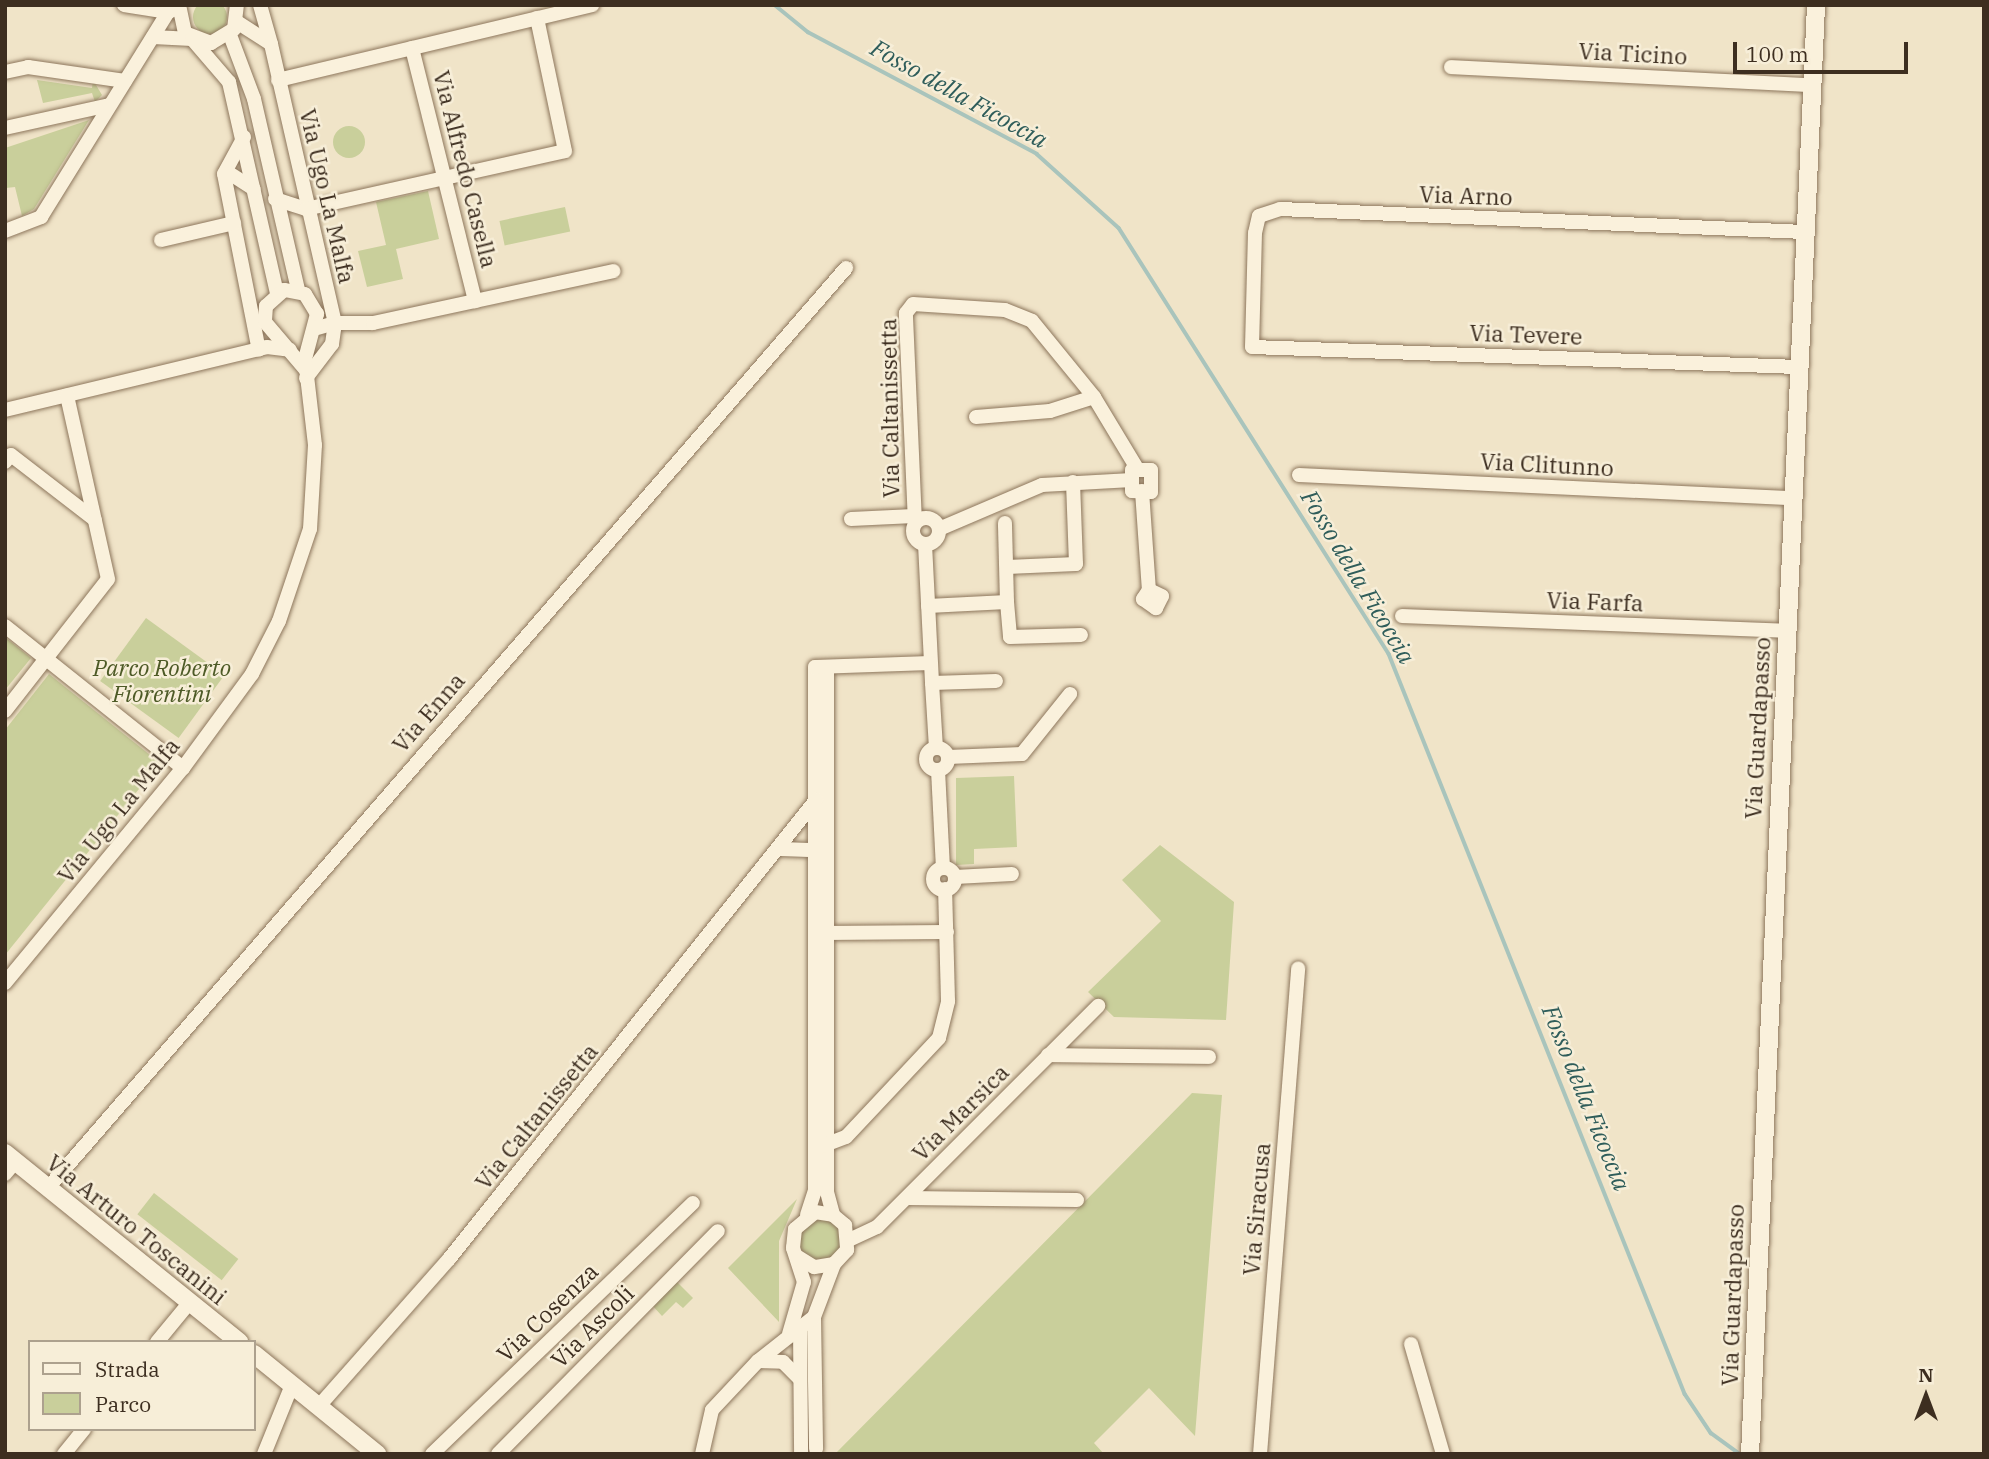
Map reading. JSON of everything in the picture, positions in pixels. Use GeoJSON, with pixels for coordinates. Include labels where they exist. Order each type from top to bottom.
{"type":"FeatureCollection","features":[{"type":"Feature","properties":{"kind":"street"},"geometry":{"type":"LineString","coordinates":[[124,5],[175,9]]}},
{"type":"Feature","properties":{"kind":"street","name":"Via Ugo La Malfa"},"geometry":{"type":"LineString","coordinates":[[260,5],[335,323]]}},
{"type":"Feature","properties":{"kind":"street"},"geometry":{"type":"LineString","coordinates":[[278,79],[592,5]]}},
{"type":"Feature","properties":{"kind":"street","name":"Via Guardapasso"},"geometry":{"type":"LineString","coordinates":[[1750,1445],[1816,5]]}},
{"type":"Feature","properties":{"kind":"street"},"geometry":{"type":"LineString","coordinates":[[153,37],[211,43],[233,28],[238,6]]}},
{"type":"Feature","properties":{"kind":"street"},"geometry":{"type":"LineString","coordinates":[[5,231],[41,217],[153,37],[175,9]]}},
{"type":"Feature","properties":{"kind":"street"},"geometry":{"type":"LineString","coordinates":[[175,9],[180,26],[214,58],[233,89],[277,293],[264,314],[270,343]]}},
{"type":"Feature","properties":{"kind":"street"},"geometry":{"type":"LineString","coordinates":[[275,198],[306,209],[565,151],[537,18]]}},
{"type":"Feature","properties":{"kind":"street"},"geometry":{"type":"LineString","coordinates":[[233,28],[271,44]]}},
{"type":"Feature","properties":{"kind":"street","name":"Via Ugo La Malfa"},"geometry":{"type":"LineString","coordinates":[[5,983],[183,768],[252,674],[294,588],[314,483],[303,367],[315,306],[298,290],[249,83],[233,28]]}},
{"type":"Feature","properties":{"kind":"street","name":"Via Alfredo Casella"},"geometry":{"type":"LineString","coordinates":[[412,48],[475,301]]}},
{"type":"Feature","properties":{"kind":"street"},"geometry":{"type":"LineString","coordinates":[[5,72],[28,67],[125,81]]}},
{"type":"Feature","properties":{"kind":"street","name":"Via Ticino"},"geometry":{"type":"LineString","coordinates":[[1451,67],[1812,85]]}},
{"type":"Feature","properties":{"kind":"street"},"geometry":{"type":"LineString","coordinates":[[5,128],[110,105]]}},
{"type":"Feature","properties":{"kind":"street"},"geometry":{"type":"LineString","coordinates":[[244,137],[226,171],[234,223],[270,343],[303,367],[330,348],[335,323]]}},
{"type":"Feature","properties":{"kind":"street"},"geometry":{"type":"LineString","coordinates":[[226,171],[254,189]]}},
{"type":"Feature","properties":{"kind":"street","name":"Via Arno"},"geometry":{"type":"LineString","coordinates":[[1252,347],[1256,220],[1272,210],[1805,232]]}},
{"type":"Feature","properties":{"kind":"street"},"geometry":{"type":"LineString","coordinates":[[161,240],[234,223]]}},
{"type":"Feature","properties":{"kind":"street","name":"Via Enna"},"geometry":{"type":"LineString","coordinates":[[48,1188],[846,268]]}},
{"type":"Feature","properties":{"kind":"street"},"geometry":{"type":"LineString","coordinates":[[6,410],[312,332],[335,323],[370,323],[613,271]]}},
{"type":"Feature","properties":{"kind":"street"},"geometry":{"type":"LineString","coordinates":[[277,293],[298,290]]}},
{"type":"Feature","properties":{"kind":"street","name":"Via Caltanissetta"},"geometry":{"type":"LineString","coordinates":[[915,520],[908,307],[1025,317],[1094,397],[1135,475]]}},
{"type":"Feature","properties":{"kind":"street","name":"Via Tevere"},"geometry":{"type":"LineString","coordinates":[[1252,347],[1798,367]]}},
{"type":"Feature","properties":{"kind":"street"},"geometry":{"type":"LineString","coordinates":[[5,711],[108,579],[67,396]]}},
{"type":"Feature","properties":{"kind":"street"},"geometry":{"type":"LineString","coordinates":[[976,417],[1050,411],[1094,397]]}},
{"type":"Feature","properties":{"kind":"street"},"geometry":{"type":"LineString","coordinates":[[5,462],[11,455],[95,520]]}},
{"type":"Feature","properties":{"kind":"street"},"geometry":{"type":"LineString","coordinates":[[949,872],[938,770],[942,752],[930,663],[925,544],[939,529],[967,522],[1025,490],[1135,475],[1151,470],[1151,492],[1132,491],[1135,475]]}},
{"type":"Feature","properties":{"kind":"street","name":"Via Clitunno"},"geometry":{"type":"LineString","coordinates":[[1299,475],[1792,498]]}},
{"type":"Feature","properties":{"kind":"street"},"geometry":{"type":"LineString","coordinates":[[1007,567],[1076,565],[1073,482]]}},
{"type":"Feature","properties":{"kind":"street"},"geometry":{"type":"LineString","coordinates":[[1142,491],[1149,590]]}},
{"type":"Feature","properties":{"kind":"street"},"geometry":{"type":"LineString","coordinates":[[851,519],[931,518],[939,529]]}},
{"type":"Feature","properties":{"kind":"street"},"geometry":{"type":"LineString","coordinates":[[915,520],[914,537],[925,544]]}},
{"type":"Feature","properties":{"kind":"street"},"geometry":{"type":"LineString","coordinates":[[1005,523],[1010,637],[1081,635]]}},
{"type":"Feature","properties":{"kind":"street"},"geometry":{"type":"LineString","coordinates":[[928,606],[1007,602]]}},
{"type":"Feature","properties":{"kind":"street","name":"Via Farfa"},"geometry":{"type":"LineString","coordinates":[[1402,616],[1786,631]]}},
{"type":"Feature","properties":{"kind":"street"},"geometry":{"type":"LineString","coordinates":[[5,626],[183,768]]}},
{"type":"Feature","properties":{"kind":"street"},"geometry":{"type":"LineString","coordinates":[[821,667],[930,663]]}},
{"type":"Feature","properties":{"kind":"street"},"geometry":{"type":"LineString","coordinates":[[821,667],[817,850],[824,933]]}},
{"type":"Feature","properties":{"kind":"street"},"geometry":{"type":"LineString","coordinates":[[801,1454],[800,1380],[795,1331],[802,1297],[798,1257],[792,1238],[807,1215],[816,1191],[821,1147],[824,933],[821,667]]}},
{"type":"Feature","properties":{"kind":"street"},"geometry":{"type":"LineString","coordinates":[[932,683],[996,681]]}},
{"type":"Feature","properties":{"kind":"street"},"geometry":{"type":"LineString","coordinates":[[942,752],[1021,754],[1070,694]]}},
{"type":"Feature","properties":{"kind":"street","name":"Via Caltanissetta"},"geometry":{"type":"LineString","coordinates":[[318,1406],[449,1259],[781,849],[817,800]]}},
{"type":"Feature","properties":{"kind":"street"},"geometry":{"type":"LineString","coordinates":[[781,849],[817,850]]}},
{"type":"Feature","properties":{"kind":"street"},"geometry":{"type":"LineString","coordinates":[[821,1147],[852,1131],[939,1038],[948,1001],[947,932],[945,890],[933,879],[949,872],[1012,874]]}},
{"type":"Feature","properties":{"kind":"street"},"geometry":{"type":"LineString","coordinates":[[824,933],[947,932]]}},
{"type":"Feature","properties":{"kind":"street","name":"Via Siracusa"},"geometry":{"type":"LineString","coordinates":[[1260,1454],[1298,968]]}},
{"type":"Feature","properties":{"kind":"street","name":"Via Marsica"},"geometry":{"type":"LineString","coordinates":[[849,1240],[873,1231],[1098,1006]]}},
{"type":"Feature","properties":{"kind":"street"},"geometry":{"type":"LineString","coordinates":[[1048,1055],[1209,1057]]}},
{"type":"Feature","properties":{"kind":"street"},"geometry":{"type":"LineString","coordinates":[[816,1449],[814,1317],[834,1264],[849,1240],[834,1215],[821,1147]]}},
{"type":"Feature","properties":{"kind":"street","name":"Via Arturo Toscanini"},"geometry":{"type":"LineString","coordinates":[[9,1163],[48,1188],[236,1340]]}},
{"type":"Feature","properties":{"kind":"street"},"geometry":{"type":"LineString","coordinates":[[906,1198],[1077,1200]]}},
{"type":"Feature","properties":{"kind":"street","name":"Via Cosenza"},"geometry":{"type":"LineString","coordinates":[[432,1454],[693,1203]]}},
{"type":"Feature","properties":{"kind":"street"},"geometry":{"type":"LineString","coordinates":[[807,1215],[834,1215]]}},
{"type":"Feature","properties":{"kind":"street","name":"Via Ascoli"},"geometry":{"type":"LineString","coordinates":[[498,1454],[718,1231]]}},
{"type":"Feature","properties":{"kind":"street"},"geometry":{"type":"LineString","coordinates":[[798,1257],[814,1267],[834,1264]]}},
{"type":"Feature","properties":{"kind":"street"},"geometry":{"type":"LineString","coordinates":[[159,1340],[190,1303]]}},
{"type":"Feature","properties":{"kind":"street"},"geometry":{"type":"LineString","coordinates":[[702,1454],[712,1410],[758,1361],[814,1317]]}},
{"type":"Feature","properties":{"kind":"street"},"geometry":{"type":"LineString","coordinates":[[1411,1344],[1443,1454]]}},
{"type":"Feature","properties":{"kind":"street"},"geometry":{"type":"LineString","coordinates":[[256,1356],[370,1452]]}},
{"type":"Feature","properties":{"kind":"street"},"geometry":{"type":"LineString","coordinates":[[758,1361],[783,1362],[800,1380]]}},
{"type":"Feature","properties":{"kind":"street"},"geometry":{"type":"LineString","coordinates":[[264,1454],[292,1385]]}},
{"type":"Feature","properties":{"kind":"street"},"geometry":{"type":"LineString","coordinates":[[800,1425],[816,1425]]}},
{"type":"Feature","properties":{"kind":"street"},"geometry":{"type":"LineString","coordinates":[[64,1454],[83,1431]]}},
{"type":"Feature","properties":{"kind":"green space"},"geometry":{"type":"Polygon","coordinates":[[[210,0],[222,5],[227,17],[222,29],[210,34],[198,29],[193,17],[198,5],[210,0]]]}},
{"type":"Feature","properties":{"kind":"green space"},"geometry":{"type":"Polygon","coordinates":[[[37,80],[92,88],[93,80],[102,95],[95,102],[92,93],[43,103],[37,80]]]}},
{"type":"Feature","properties":{"kind":"green space"},"geometry":{"type":"Polygon","coordinates":[[[89,120],[34,209],[22,216],[15,187],[6,188],[5,148],[89,120]]]}},
{"type":"Feature","properties":{"kind":"green space"},"geometry":{"type":"Polygon","coordinates":[[[349,126],[360,131],[365,142],[360,153],[349,158],[338,153],[333,142],[338,131],[349,126]]]}},
{"type":"Feature","properties":{"kind":"green space"},"geometry":{"type":"Polygon","coordinates":[[[428,191],[439,239],[396,249],[403,279],[367,287],[358,251],[386,245],[376,202],[428,191]]]}},
{"type":"Feature","properties":{"kind":"green space"},"geometry":{"type":"Polygon","coordinates":[[[565,207],[570,231],[505,245],[499,221],[565,207]]]}},
{"type":"Feature","properties":{"kind":"green space","name":"Parco Roberto Fiorentini"},"geometry":{"type":"Polygon","coordinates":[[[146,618],[224,675],[179,738],[100,681],[146,618]]]}},
{"type":"Feature","properties":{"kind":"green space"},"geometry":{"type":"Polygon","coordinates":[[[5,637],[31,658],[5,690],[5,637]]]}},
{"type":"Feature","properties":{"kind":"green space"},"geometry":{"type":"Polygon","coordinates":[[[49,674],[160,763],[5,955],[5,730],[49,674]]]}},
{"type":"Feature","properties":{"kind":"green space"},"geometry":{"type":"Polygon","coordinates":[[[1014,776],[1017,847],[974,849],[974,864],[956,865],[956,778],[1014,776]]]}},
{"type":"Feature","properties":{"kind":"green space"},"geometry":{"type":"Polygon","coordinates":[[[1160,845],[1234,902],[1226,1020],[1114,1017],[1088,992],[1161,921],[1122,880],[1160,845]]]}},
{"type":"Feature","properties":{"kind":"green space"},"geometry":{"type":"Polygon","coordinates":[[[1192,1093],[1222,1095],[1195,1436],[1149,1388],[1094,1443],[1104,1454],[835,1454],[1192,1093]]]}},
{"type":"Feature","properties":{"kind":"green space"},"geometry":{"type":"Polygon","coordinates":[[[154,1193],[238,1259],[222,1280],[137,1214],[154,1193]]]}},
{"type":"Feature","properties":{"kind":"green space"},"geometry":{"type":"Polygon","coordinates":[[[797,1199],[779,1241],[779,1322],[728,1268],[797,1199]]]}},
{"type":"Feature","properties":{"kind":"green space"},"geometry":{"type":"Polygon","coordinates":[[[821,1218],[836,1225],[843,1240],[836,1255],[821,1262],[806,1255],[799,1240],[806,1225],[821,1218]]]}},
{"type":"Feature","properties":{"kind":"green space"},"geometry":{"type":"Polygon","coordinates":[[[675,1280],[693,1298],[683,1308],[676,1302],[662,1316],[651,1304],[675,1280]]]}},
{"type":"Feature","properties":{"kind":"waterway","name":"Fosso della Ficoccia"},"geometry":{"type":"LineString","coordinates":[[775,5],[808,32],[1037,154],[1119,228],[1389,654],[1685,1394],[1711,1433],[1740,1454]]}}]}
